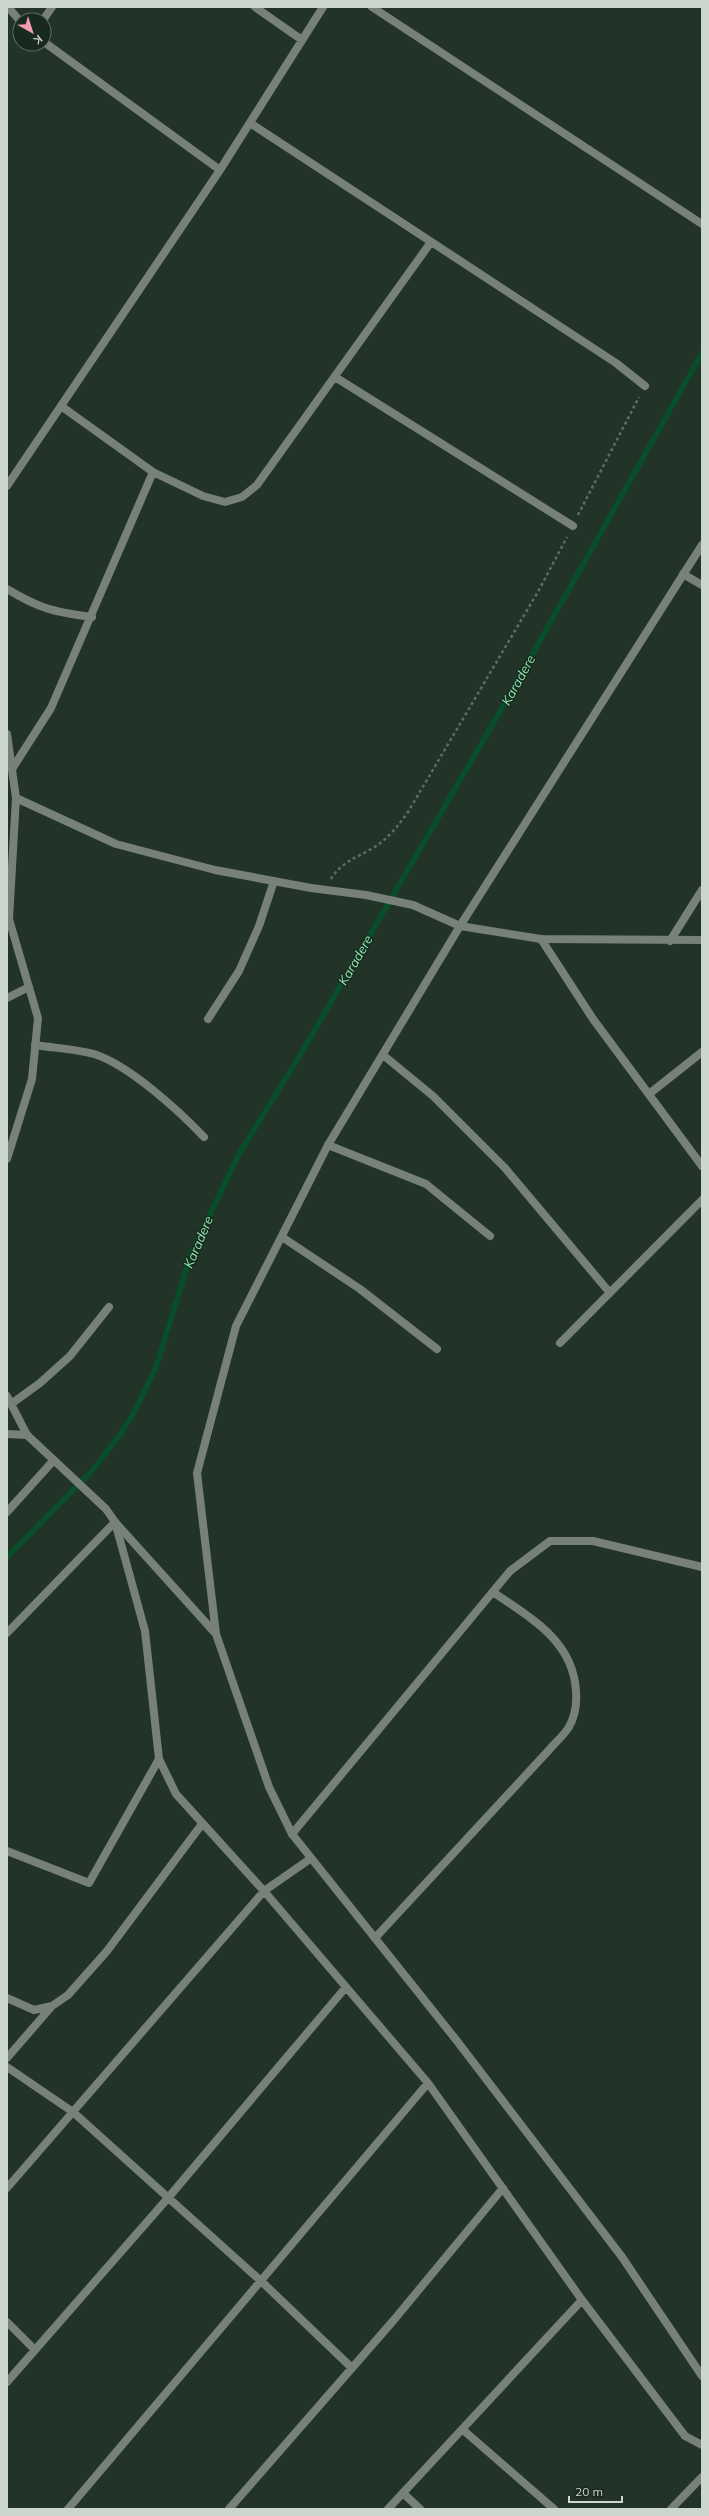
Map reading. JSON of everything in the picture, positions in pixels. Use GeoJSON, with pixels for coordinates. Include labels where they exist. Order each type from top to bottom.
{"type":"FeatureCollection","features":[{"type":"Feature","properties":{"kind":"street"},"geometry":{"type":"LineString","coordinates":[[255,7],[302,40]]}},
{"type":"Feature","properties":{"kind":"street"},"geometry":{"type":"LineString","coordinates":[[7,486],[220,170],[323,7]]}},
{"type":"Feature","properties":{"kind":"street"},"geometry":{"type":"LineString","coordinates":[[372,7],[702,224]]}},
{"type":"Feature","properties":{"kind":"street"},"geometry":{"type":"LineString","coordinates":[[52,48],[220,170]]}},
{"type":"Feature","properties":{"kind":"street"},"geometry":{"type":"LineString","coordinates":[[250,123],[616,363],[645,386]]}},
{"type":"Feature","properties":{"kind":"street"},"geometry":{"type":"LineString","coordinates":[[61,406],[153,472],[203,496],[225,502],[242,497],[257,485],[431,242]]}},
{"type":"Feature","properties":{"kind":"street"},"geometry":{"type":"LineString","coordinates":[[335,377],[572,526]]}},
{"type":"Feature","properties":{"kind":"street"},"geometry":{"type":"LineString","coordinates":[[10,774],[51,708],[92,617],[153,472]]}},
{"type":"Feature","properties":{"kind":"street"},"geometry":{"type":"LineString","coordinates":[[702,545],[460,926],[328,1145],[236,1326],[196,1473],[216,1634],[269,1787],[292,1834],[310,1859],[375,1938],[618,2251],[702,2376]]}},
{"type":"Feature","properties":{"kind":"street"},"geometry":{"type":"LineString","coordinates":[[683,574],[702,585]]}},
{"type":"Feature","properties":{"kind":"street"},"geometry":{"type":"LineString","coordinates":[[7,589],[35,606],[56,612],[92,617]]}},
{"type":"Feature","properties":{"kind":"street"},"geometry":{"type":"LineString","coordinates":[[7,734],[10,774],[16,798],[9,919],[38,1018],[32,1078],[7,1159]]}},
{"type":"Feature","properties":{"kind":"street"},"geometry":{"type":"LineString","coordinates":[[16,798],[116,844],[215,870],[325,890],[366,895],[413,905],[460,926],[541,939],[702,940]]}},
{"type":"Feature","properties":{"kind":"street"},"geometry":{"type":"LineString","coordinates":[[208,1019],[239,971],[259,926],[274,881]]}},
{"type":"Feature","properties":{"kind":"street"},"geometry":{"type":"LineString","coordinates":[[670,941],[702,890]]}},
{"type":"Feature","properties":{"kind":"street"},"geometry":{"type":"LineString","coordinates":[[541,939],[593,1019],[702,1166]]}},
{"type":"Feature","properties":{"kind":"street"},"geometry":{"type":"LineString","coordinates":[[7,998],[29,986]]}},
{"type":"Feature","properties":{"kind":"street"},"geometry":{"type":"LineString","coordinates":[[36,1045],[94,1054],[130,1073],[179,1111],[204,1137]]}},
{"type":"Feature","properties":{"kind":"street"},"geometry":{"type":"LineString","coordinates":[[649,1094],[702,1052]]}},
{"type":"Feature","properties":{"kind":"street"},"geometry":{"type":"LineString","coordinates":[[382,1055],[433,1096],[505,1168],[610,1292]]}},
{"type":"Feature","properties":{"kind":"street"},"geometry":{"type":"LineString","coordinates":[[328,1145],[426,1184],[490,1236]]}},
{"type":"Feature","properties":{"kind":"street"},"geometry":{"type":"LineString","coordinates":[[560,1343],[702,1200]]}},
{"type":"Feature","properties":{"kind":"street"},"geometry":{"type":"LineString","coordinates":[[282,1237],[360,1289],[437,1349]]}},
{"type":"Feature","properties":{"kind":"street"},"geometry":{"type":"LineString","coordinates":[[11,1404],[40,1383],[70,1356],[109,1307]]}},
{"type":"Feature","properties":{"kind":"street"},"geometry":{"type":"LineString","coordinates":[[7,1396],[27,1436],[63,1471],[106,1509],[115,1522],[216,1634]]}},
{"type":"Feature","properties":{"kind":"street"},"geometry":{"type":"LineString","coordinates":[[7,1434],[27,1436]]}},
{"type":"Feature","properties":{"kind":"street"},"geometry":{"type":"LineString","coordinates":[[7,1512],[53,1461]]}},
{"type":"Feature","properties":{"kind":"street"},"geometry":{"type":"LineString","coordinates":[[7,1633],[115,1522]]}},
{"type":"Feature","properties":{"kind":"street"},"geometry":{"type":"LineString","coordinates":[[115,1522],[145,1631],[159,1759],[176,1794],[264,1891],[428,2083],[582,2300],[685,2436],[702,2445]]}},
{"type":"Feature","properties":{"kind":"street"},"geometry":{"type":"LineString","coordinates":[[292,1834],[510,1571],[550,1541],[593,1541],[702,1567]]}},
{"type":"Feature","properties":{"kind":"street"},"geometry":{"type":"LineString","coordinates":[[375,1938],[569,1727],[576,1710],[576,1684],[573,1672],[561,1646],[542,1626],[493,1592]]}},
{"type":"Feature","properties":{"kind":"street"},"geometry":{"type":"LineString","coordinates":[[7,1851],[90,1883],[159,1759]]}},
{"type":"Feature","properties":{"kind":"street"},"geometry":{"type":"LineString","coordinates":[[7,2058],[52,2006],[68,1995],[107,1951],[202,1824]]}},
{"type":"Feature","properties":{"kind":"street"},"geometry":{"type":"LineString","coordinates":[[7,2188],[264,1891],[310,1859]]}},
{"type":"Feature","properties":{"kind":"street"},"geometry":{"type":"LineString","coordinates":[[7,2382],[168,2198],[346,1987]]}},
{"type":"Feature","properties":{"kind":"street"},"geometry":{"type":"LineString","coordinates":[[7,1998],[34,2010],[52,2006]]}},
{"type":"Feature","properties":{"kind":"street"},"geometry":{"type":"LineString","coordinates":[[7,2067],[73,2112],[261,2281],[352,2368]]}},
{"type":"Feature","properties":{"kind":"street"},"geometry":{"type":"LineString","coordinates":[[68,2509],[428,2083]]}},
{"type":"Feature","properties":{"kind":"street"},"geometry":{"type":"LineString","coordinates":[[229,2509],[352,2368],[503,2188]]}},
{"type":"Feature","properties":{"kind":"street"},"geometry":{"type":"LineString","coordinates":[[388,2509],[582,2300]]}},
{"type":"Feature","properties":{"kind":"street"},"geometry":{"type":"LineString","coordinates":[[7,2322],[35,2350]]}},
{"type":"Feature","properties":{"kind":"street"},"geometry":{"type":"LineString","coordinates":[[462,2429],[554,2509]]}},
{"type":"Feature","properties":{"kind":"street"},"geometry":{"type":"LineString","coordinates":[[671,2509],[702,2477]]}},
{"type":"Feature","properties":{"kind":"street"},"geometry":{"type":"LineString","coordinates":[[403,2493],[420,2509]]}},
{"type":"Feature","properties":{"kind":"path"},"geometry":{"type":"LineString","coordinates":[[325,890],[334,873],[343,864],[374,847],[393,833],[408,812],[539,590],[645,386]]}},
{"type":"Feature","properties":{"kind":"waterway","name":"Karadere"},"geometry":{"type":"LineString","coordinates":[[7,1557],[91,1472],[122,1432],[135,1411],[156,1367],[191,1254],[239,1154],[296,1062],[505,703],[702,353]]}}]}
